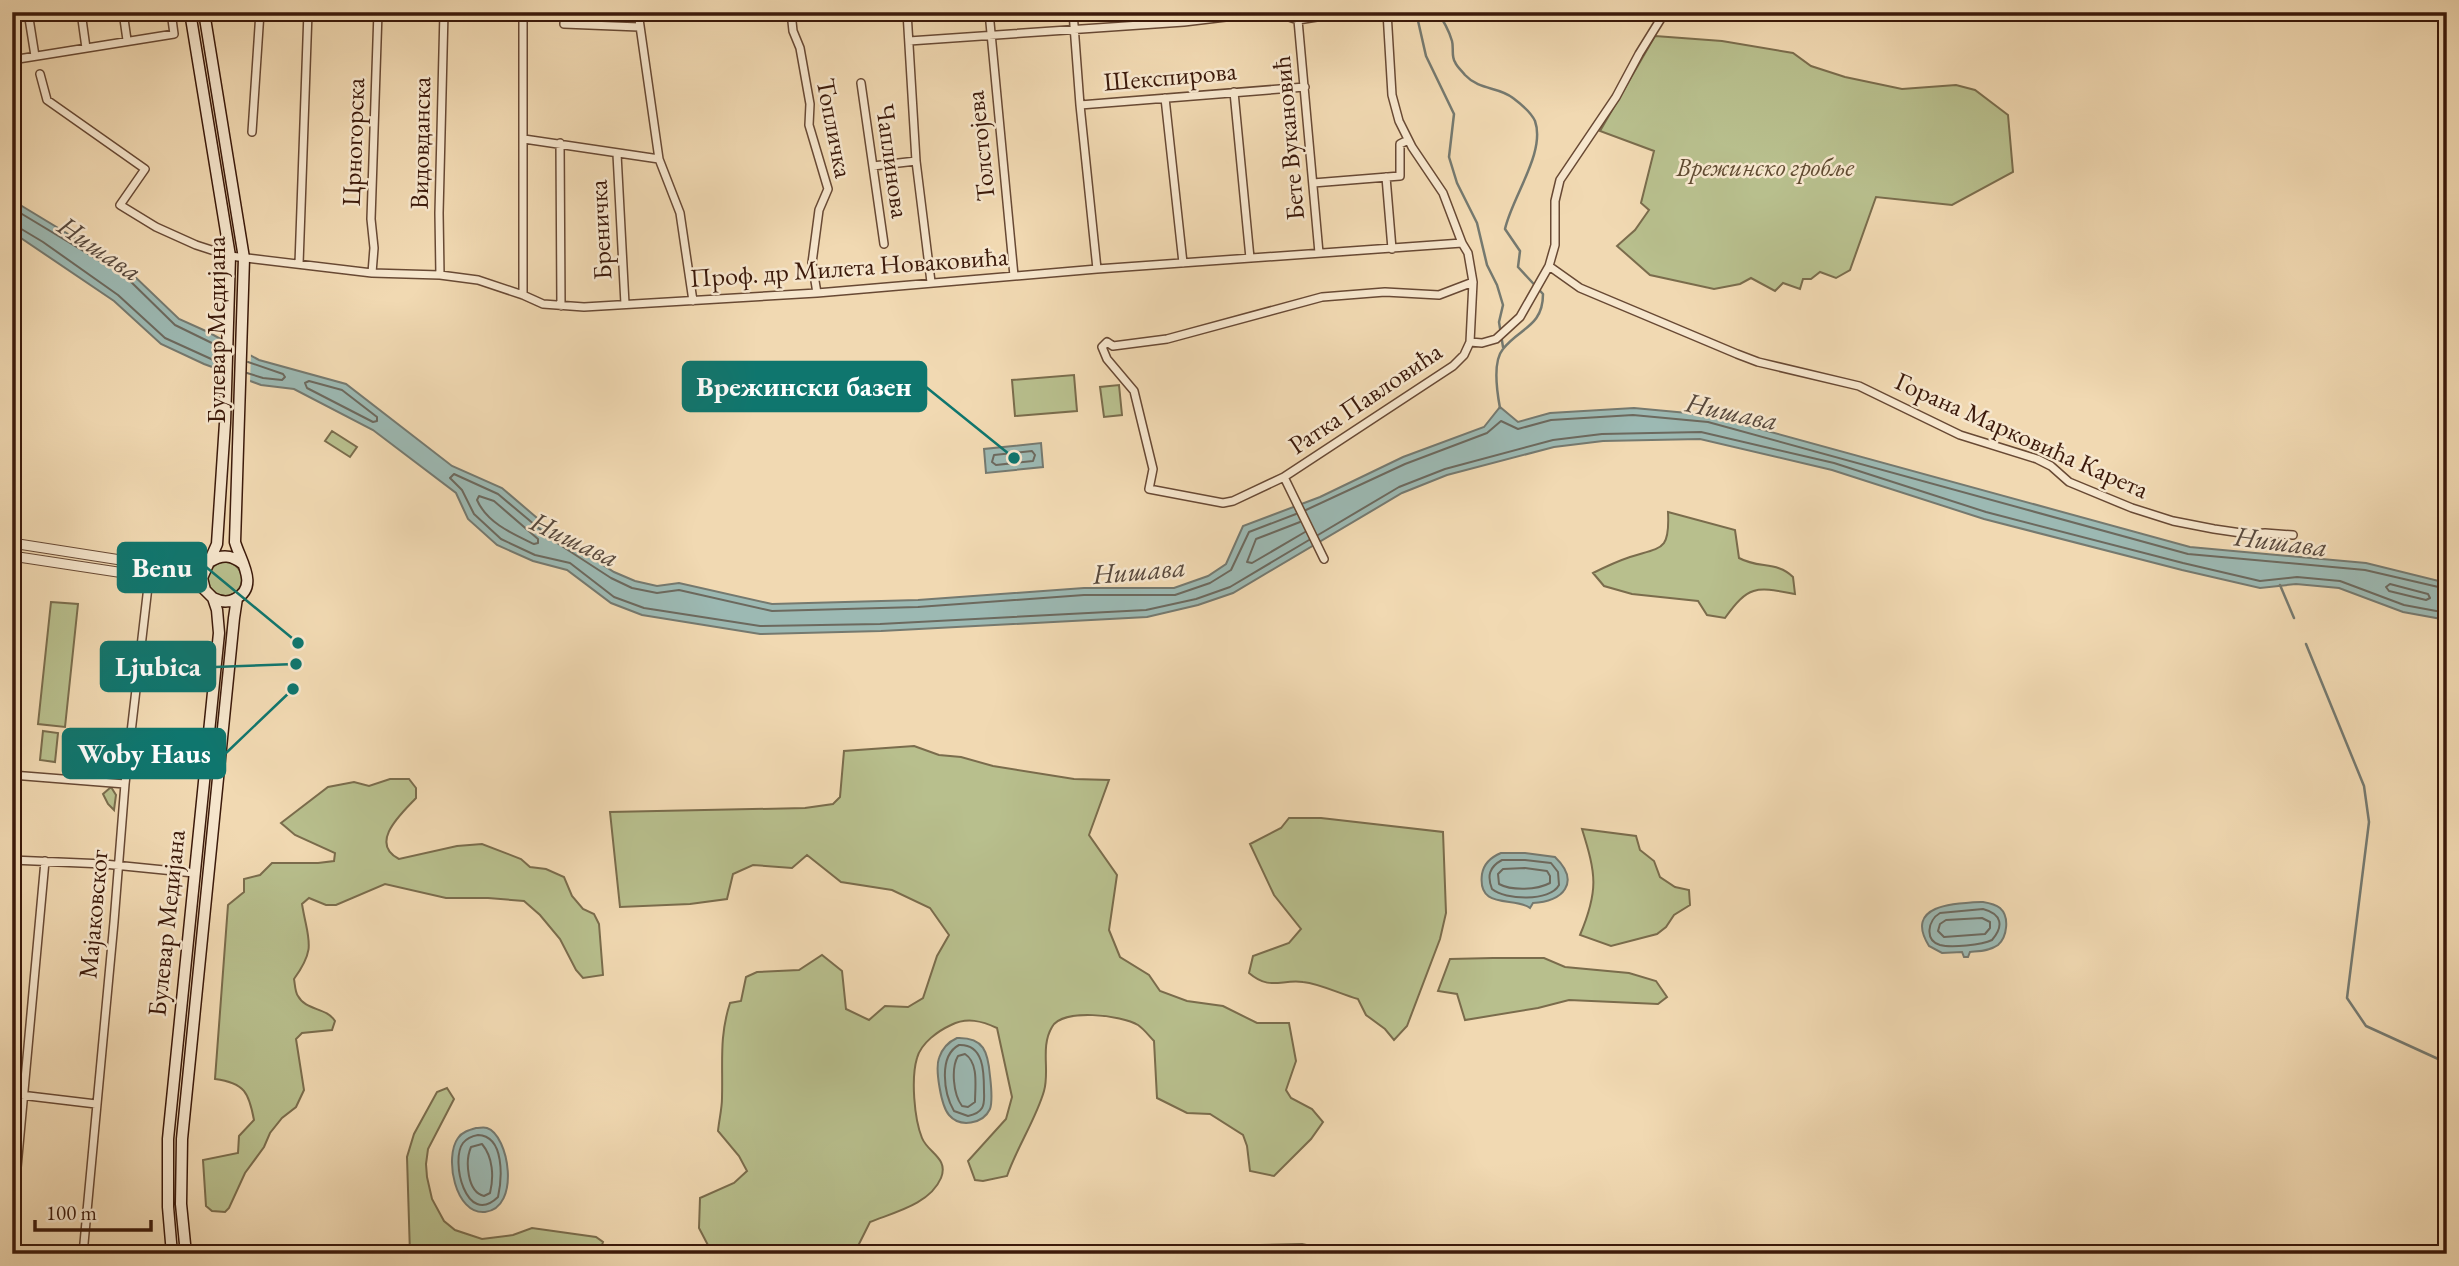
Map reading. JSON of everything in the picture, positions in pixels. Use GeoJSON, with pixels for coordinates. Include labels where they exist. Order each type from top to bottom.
{"type":"FeatureCollection","features":[{"type":"Feature","properties":{"kind":"main road","name":"Булевар Медијана"},"geometry":{"type":"LineString","coordinates":[[172,1254],[168,1207],[168,1139],[219,633],[218,615],[202,578],[217,544],[225,423],[230,256],[190,12]]}},
{"type":"Feature","properties":{"kind":"main road","name":"Булевар Медијана"},"geometry":{"type":"LineString","coordinates":[[186,1254],[181,1204],[182,1139],[234,618],[237,598],[244,593],[248,583],[235,542],[244,258],[204,12]]}},
{"type":"Feature","properties":{"kind":"main road"},"geometry":{"type":"LineString","coordinates":[[208,564],[217,558],[231,557],[243,564]]}},
{"type":"Feature","properties":{"kind":"main road"},"geometry":{"type":"LineString","coordinates":[[209,594],[225,602],[237,598]]}},
{"type":"Feature","properties":{"kind":"street"},"geometry":{"type":"LineString","coordinates":[[28,12],[35,56]]}},
{"type":"Feature","properties":{"kind":"street"},"geometry":{"type":"LineString","coordinates":[[81,12],[86,47]]}},
{"type":"Feature","properties":{"kind":"street"},"geometry":{"type":"LineString","coordinates":[[123,12],[127,40]]}},
{"type":"Feature","properties":{"kind":"street"},"geometry":{"type":"LineString","coordinates":[[12,60],[174,34],[171,12]]}},
{"type":"Feature","properties":{"kind":"street"},"geometry":{"type":"LineString","coordinates":[[252,132],[260,12]]}},
{"type":"Feature","properties":{"kind":"street"},"geometry":{"type":"LineString","coordinates":[[299,264],[308,12]]}},
{"type":"Feature","properties":{"kind":"street","name":"Црногорска"},"geometry":{"type":"LineString","coordinates":[[372,273],[377,12]]}},
{"type":"Feature","properties":{"kind":"street","name":"Видовданска"},"geometry":{"type":"LineString","coordinates":[[440,275],[444,12]]}},
{"type":"Feature","properties":{"kind":"street"},"geometry":{"type":"LineString","coordinates":[[523,12],[523,295]]}},
{"type":"Feature","properties":{"kind":"street"},"geometry":{"type":"LineString","coordinates":[[565,12],[565,24],[639,27]]}},
{"type":"Feature","properties":{"kind":"street"},"geometry":{"type":"LineString","coordinates":[[638,12],[659,159],[680,213],[693,301]]}},
{"type":"Feature","properties":{"kind":"street","name":"Топличка"},"geometry":{"type":"LineString","coordinates":[[791,12],[810,104],[809,125],[828,190],[819,210],[812,263],[817,293]]}},
{"type":"Feature","properties":{"kind":"street"},"geometry":{"type":"LineString","coordinates":[[907,12],[916,161],[931,282]]}},
{"type":"Feature","properties":{"kind":"street","name":"Толстојева"},"geometry":{"type":"LineString","coordinates":[[989,12],[1014,276]]}},
{"type":"Feature","properties":{"kind":"street"},"geometry":{"type":"LineString","coordinates":[[1073,12],[1097,269]]}},
{"type":"Feature","properties":{"kind":"street"},"geometry":{"type":"LineString","coordinates":[[1183,12],[1184,22]]}},
{"type":"Feature","properties":{"kind":"street"},"geometry":{"type":"LineString","coordinates":[[909,41],[1184,22],[1259,13],[1280,13],[1298,20],[1348,12]]}},
{"type":"Feature","properties":{"kind":"street","name":"Ратка Павловића"},"geometry":{"type":"LineString","coordinates":[[1324,559],[1284,477],[1453,366],[1464,355],[1469,342],[1472,282],[1468,253],[1443,193],[1408,140],[1399,121],[1392,95],[1387,12]]}},
{"type":"Feature","properties":{"kind":"street"},"geometry":{"type":"LineString","coordinates":[[1469,342],[1488,342],[1501,335],[1520,317],[1549,266],[1555,246],[1555,201],[1560,180],[1616,97],[1665,12]]}},
{"type":"Feature","properties":{"kind":"street","name":"Бете Вукановић"},"geometry":{"type":"LineString","coordinates":[[1298,20],[1319,253]]}},
{"type":"Feature","properties":{"kind":"street","name":"Булевар Медијана"},"geometry":{"type":"LineString","coordinates":[[40,74],[47,100],[145,169],[120,205],[156,227],[195,245],[230,256]]}},
{"type":"Feature","properties":{"kind":"street","name":"Чаплинова"},"geometry":{"type":"LineString","coordinates":[[861,83],[884,244]]}},
{"type":"Feature","properties":{"kind":"street","name":"Шекспирова"},"geometry":{"type":"LineString","coordinates":[[1080,105],[1305,87]]}},
{"type":"Feature","properties":{"kind":"street"},"geometry":{"type":"LineString","coordinates":[[1234,92],[1250,258]]}},
{"type":"Feature","properties":{"kind":"street"},"geometry":{"type":"LineString","coordinates":[[1165,97],[1183,263]]}},
{"type":"Feature","properties":{"kind":"street"},"geometry":{"type":"LineString","coordinates":[[524,139],[659,159]]}},
{"type":"Feature","properties":{"kind":"street"},"geometry":{"type":"LineString","coordinates":[[1313,183],[1401,176],[1399,144],[1408,140]]}},
{"type":"Feature","properties":{"kind":"street"},"geometry":{"type":"LineString","coordinates":[[560,143],[561,306]]}},
{"type":"Feature","properties":{"kind":"street","name":"Бреничка"},"geometry":{"type":"LineString","coordinates":[[617,153],[625,304]]}},
{"type":"Feature","properties":{"kind":"street"},"geometry":{"type":"LineString","coordinates":[[873,166],[916,161]]}},
{"type":"Feature","properties":{"kind":"street"},"geometry":{"type":"LineString","coordinates":[[1386,177],[1392,248]]}},
{"type":"Feature","properties":{"kind":"street","name":"Проф. др Милета Новаковића"},"geometry":{"type":"LineString","coordinates":[[230,256],[372,273],[440,275],[478,280],[543,304],[561,306],[817,293],[1097,269],[1462,243]]}},
{"type":"Feature","properties":{"kind":"street","name":"Горана Марковића Карета"},"geometry":{"type":"LineString","coordinates":[[1549,266],[1580,288],[1737,354],[1758,362],[1858,386],[1960,435],[2037,459],[2079,488],[2133,508],[2173,521],[2214,529],[2248,534],[2293,535]]}},
{"type":"Feature","properties":{"kind":"street"},"geometry":{"type":"LineString","coordinates":[[1284,477],[1223,503],[1149,489],[1153,469],[1134,391],[1103,352],[1102,346],[1107,342],[1113,346],[1167,339],[1322,297],[1385,292],[1439,295],[1472,282]]}},
{"type":"Feature","properties":{"kind":"street"},"geometry":{"type":"LineString","coordinates":[[12,543],[186,570],[208,564]]}},
{"type":"Feature","properties":{"kind":"street"},"geometry":{"type":"LineString","coordinates":[[12,556],[191,583],[209,594]]}},
{"type":"Feature","properties":{"kind":"street","name":"Мајаковског"},"geometry":{"type":"LineString","coordinates":[[83,1254],[125,784],[149,578]]}},
{"type":"Feature","properties":{"kind":"street"},"geometry":{"type":"LineString","coordinates":[[12,775],[125,784]]}},
{"type":"Feature","properties":{"kind":"street"},"geometry":{"type":"LineString","coordinates":[[12,860],[194,873]]}},
{"type":"Feature","properties":{"kind":"street"},"geometry":{"type":"LineString","coordinates":[[12,1222],[45,861]]}},
{"type":"Feature","properties":{"kind":"street"},"geometry":{"type":"LineString","coordinates":[[12,1094],[96,1104]]}},
{"type":"Feature","properties":{"kind":"green space","name":"Врежинско гробље"},"geometry":{"type":"Polygon","coordinates":[[[1655,36],[1722,41],[1793,53],[1811,66],[1845,77],[1902,89],[1956,85],[1975,90],[2008,115],[2013,172],[1952,205],[1876,197],[1850,270],[1836,278],[1820,272],[1811,279],[1803,279],[1800,289],[1783,283],[1775,291],[1751,278],[1740,284],[1714,289],[1650,275],[1617,246],[1635,230],[1649,210],[1641,203],[1654,151],[1600,131],[1655,36]]]}},
{"type":"Feature","properties":{"kind":"green space"},"geometry":{"type":"Polygon","coordinates":[[[1074,375],[1077,411],[1015,416],[1012,380],[1074,375]]]}},
{"type":"Feature","properties":{"kind":"green space"},"geometry":{"type":"Polygon","coordinates":[[[1119,385],[1122,415],[1104,417],[1100,387],[1119,385]]]}},
{"type":"Feature","properties":{"kind":"green space"},"geometry":{"type":"Polygon","coordinates":[[[332,431],[357,447],[350,457],[325,441],[332,431]]]}},
{"type":"Feature","properties":{"kind":"green space"},"geometry":{"type":"Polygon","coordinates":[[[1668,512],[1735,530],[1739,558],[1787,572],[1793,577],[1795,594],[1771,590],[1755,591],[1741,599],[1725,618],[1707,615],[1698,601],[1632,594],[1604,586],[1593,573],[1662,545],[1667,534],[1668,512]]]}},
{"type":"Feature","properties":{"kind":"green space"},"geometry":{"type":"Polygon","coordinates":[[[225,562],[237,567],[242,579],[237,591],[225,596],[213,591],[208,579],[213,567],[225,562]]]}},
{"type":"Feature","properties":{"kind":"green space"},"geometry":{"type":"Polygon","coordinates":[[[51,602],[78,604],[65,727],[38,724],[51,602]]]}},
{"type":"Feature","properties":{"kind":"green space"},"geometry":{"type":"Polygon","coordinates":[[[43,731],[58,733],[55,762],[40,760],[43,731]]]}},
{"type":"Feature","properties":{"kind":"green space"},"geometry":{"type":"Polygon","coordinates":[[[914,746],[939,755],[961,757],[993,766],[1074,779],[1109,780],[1089,835],[1117,875],[1109,930],[1120,957],[1149,975],[1160,991],[1187,1001],[1223,1006],[1257,1023],[1289,1023],[1296,1061],[1286,1090],[1291,1098],[1312,1109],[1323,1122],[1311,1139],[1274,1176],[1250,1171],[1243,1135],[1210,1114],[1187,1113],[1157,1098],[1154,1041],[1142,1028],[1119,1018],[1079,1015],[1058,1021],[1048,1035],[1044,1091],[1007,1176],[975,1180],[968,1161],[1006,1119],[1012,1097],[997,1028],[980,1022],[963,1021],[931,1038],[922,1047],[915,1066],[914,1098],[919,1130],[925,1143],[940,1161],[943,1171],[936,1187],[929,1194],[911,1206],[870,1222],[854,1254],[743,1254],[710,1249],[699,1228],[700,1198],[734,1183],[747,1171],[739,1156],[718,1131],[722,1102],[724,1027],[730,1003],[741,1001],[746,977],[757,972],[799,970],[822,955],[842,971],[846,1009],[869,1020],[885,1006],[908,1007],[923,998],[937,956],[949,935],[930,908],[892,890],[841,882],[807,855],[792,868],[753,865],[733,874],[727,899],[690,904],[620,907],[610,812],[805,808],[833,804],[840,797],[844,751],[914,746]]]}},
{"type":"Feature","properties":{"kind":"green space"},"geometry":{"type":"Polygon","coordinates":[[[390,779],[409,779],[416,788],[416,798],[391,828],[387,837],[390,852],[399,859],[457,846],[482,844],[521,859],[530,867],[546,869],[564,877],[572,896],[583,909],[594,914],[599,924],[603,975],[583,978],[560,939],[524,901],[446,898],[385,884],[336,905],[326,905],[309,898],[302,904],[308,951],[294,979],[296,990],[302,1001],[327,1013],[335,1021],[332,1030],[302,1033],[296,1039],[304,1090],[296,1107],[282,1118],[270,1133],[264,1147],[245,1173],[229,1208],[225,1212],[212,1211],[206,1206],[203,1160],[238,1153],[239,1136],[254,1120],[244,1091],[233,1083],[215,1079],[228,905],[244,892],[244,879],[260,875],[272,863],[334,861],[335,853],[295,835],[281,823],[328,787],[354,782],[369,786],[390,779]]]}},
{"type":"Feature","properties":{"kind":"green space"},"geometry":{"type":"Polygon","coordinates":[[[111,787],[116,795],[114,810],[103,794],[111,787]]]}},
{"type":"Feature","properties":{"kind":"green space"},"geometry":{"type":"Polygon","coordinates":[[[1289,818],[1321,818],[1443,832],[1446,913],[1440,939],[1407,1026],[1394,1040],[1385,1029],[1366,1015],[1358,999],[1310,983],[1263,982],[1249,973],[1253,956],[1289,943],[1301,929],[1274,895],[1250,844],[1281,828],[1289,818]]]}},
{"type":"Feature","properties":{"kind":"green space"},"geometry":{"type":"Polygon","coordinates":[[[1582,829],[1636,836],[1640,850],[1654,861],[1660,877],[1675,887],[1689,890],[1690,905],[1674,915],[1657,934],[1611,946],[1580,935],[1593,894],[1593,870],[1582,829]]]}},
{"type":"Feature","properties":{"kind":"green space"},"geometry":{"type":"Polygon","coordinates":[[[1544,958],[1565,967],[1629,973],[1656,981],[1667,997],[1658,1004],[1569,1000],[1465,1020],[1457,994],[1438,991],[1450,959],[1544,958]]]}},
{"type":"Feature","properties":{"kind":"green space"},"geometry":{"type":"Polygon","coordinates":[[[447,1088],[454,1099],[428,1149],[426,1164],[432,1199],[444,1221],[455,1230],[482,1239],[513,1235],[532,1228],[596,1237],[603,1242],[599,1254],[410,1254],[407,1157],[414,1134],[437,1092],[447,1088]]]}},
{"type":"Feature","properties":{"kind":"green space"},"geometry":{"type":"Polygon","coordinates":[[[1302,1244],[1321,1248],[1323,1254],[1230,1254],[1230,1251],[1260,1245],[1302,1244]]]}},
{"type":"Feature","properties":{"kind":"water"},"geometry":{"type":"Polygon","coordinates":[[[12,200],[129,271],[179,319],[259,360],[346,384],[452,466],[502,488],[557,535],[614,572],[657,586],[679,583],[772,604],[918,600],[1084,588],[1174,588],[1208,576],[1226,564],[1243,526],[1320,497],[1403,457],[1484,427],[1500,407],[1518,422],[1550,413],[1634,408],[1709,415],[2190,547],[2366,563],[2447,583],[2447,620],[2403,612],[2339,588],[2296,584],[2260,588],[2182,570],[1984,519],[1832,470],[1700,439],[1603,441],[1554,447],[1447,475],[1402,493],[1233,593],[1198,605],[1147,617],[881,631],[760,634],[642,615],[611,603],[567,570],[533,561],[497,545],[468,519],[456,493],[373,430],[294,389],[261,385],[204,364],[161,344],[114,301],[12,232],[12,200]]]}},
{"type":"Feature","properties":{"kind":"water"},"geometry":{"type":"Polygon","coordinates":[[[1041,443],[1043,467],[986,473],[984,449],[1041,443]]]}},
{"type":"Feature","properties":{"kind":"water"},"geometry":{"type":"Polygon","coordinates":[[[1501,853],[1555,857],[1567,875],[1565,889],[1553,899],[1533,903],[1530,908],[1491,898],[1482,886],[1482,874],[1488,861],[1501,853]]]}},
{"type":"Feature","properties":{"kind":"water"},"geometry":{"type":"Polygon","coordinates":[[[1983,902],[1998,907],[2005,916],[2005,932],[1998,945],[1988,950],[1970,952],[1968,957],[1964,957],[1962,952],[1942,953],[1929,946],[1923,932],[1923,922],[1928,914],[1947,905],[1983,902]]]}},
{"type":"Feature","properties":{"kind":"water"},"geometry":{"type":"Polygon","coordinates":[[[957,1038],[973,1040],[983,1048],[992,1092],[987,1114],[977,1121],[965,1123],[954,1119],[946,1110],[938,1070],[942,1052],[957,1038]]]}},
{"type":"Feature","properties":{"kind":"water"},"geometry":{"type":"Polygon","coordinates":[[[476,1128],[487,1128],[495,1133],[506,1157],[508,1171],[504,1198],[496,1208],[485,1212],[466,1204],[452,1171],[454,1147],[458,1138],[476,1128]]]}},
{"type":"Feature","properties":{"kind":"pier"},"geometry":{"type":"Polygon","coordinates":[[[222,336],[251,352],[250,385],[221,374],[222,336]]]}},
{"type":"Feature","properties":{"kind":"waterway"},"geometry":{"type":"LineString","coordinates":[[1416,12],[1426,56],[1454,114],[1449,157],[1457,183],[1477,223],[1487,265],[1503,305],[1499,322],[1503,347]]}},
{"type":"Feature","properties":{"kind":"waterway"},"geometry":{"type":"LineString","coordinates":[[1437,12],[1453,44],[1453,57],[1458,67],[1477,84],[1507,94],[1519,103],[1535,121],[1537,133],[1532,160],[1505,229],[1520,251],[1518,267],[1543,294],[1542,305],[1535,320],[1509,342],[1497,361],[1500,408]]}},
{"type":"Feature","properties":{"kind":"waterway"},"geometry":{"type":"LineString","coordinates":[[2280,585],[2294,618]]}},
{"type":"Feature","properties":{"kind":"waterway"},"geometry":{"type":"LineString","coordinates":[[2306,644],[2364,786],[2369,822],[2347,998],[2366,1026],[2447,1063]]}},
{"type":"Feature","properties":{"kind":"place","name":"Врежински базен"},"geometry":{"type":"Point","coordinates":[1014,458]}},
{"type":"Feature","properties":{"kind":"place","name":"Benu"},"geometry":{"type":"Point","coordinates":[298,643]}},
{"type":"Feature","properties":{"kind":"place","name":"Ljubica"},"geometry":{"type":"Point","coordinates":[296,664]}},
{"type":"Feature","properties":{"kind":"place","name":"Woby Haus"},"geometry":{"type":"Point","coordinates":[293,689]}},
{"type":"Feature","properties":{"kind":"water label","name":"Нишава"},"geometry":{"type":"Point","coordinates":[100,248]}},
{"type":"Feature","properties":{"kind":"water label","name":"Нишава"},"geometry":{"type":"Point","coordinates":[1732,411]}},
{"type":"Feature","properties":{"kind":"water label","name":"Нишава"},"geometry":{"type":"Point","coordinates":[575,539]}},
{"type":"Feature","properties":{"kind":"water label","name":"Нишава"},"geometry":{"type":"Point","coordinates":[2281,541]}},
{"type":"Feature","properties":{"kind":"water label","name":"Нишава"},"geometry":{"type":"Point","coordinates":[1139,570]}}]}
